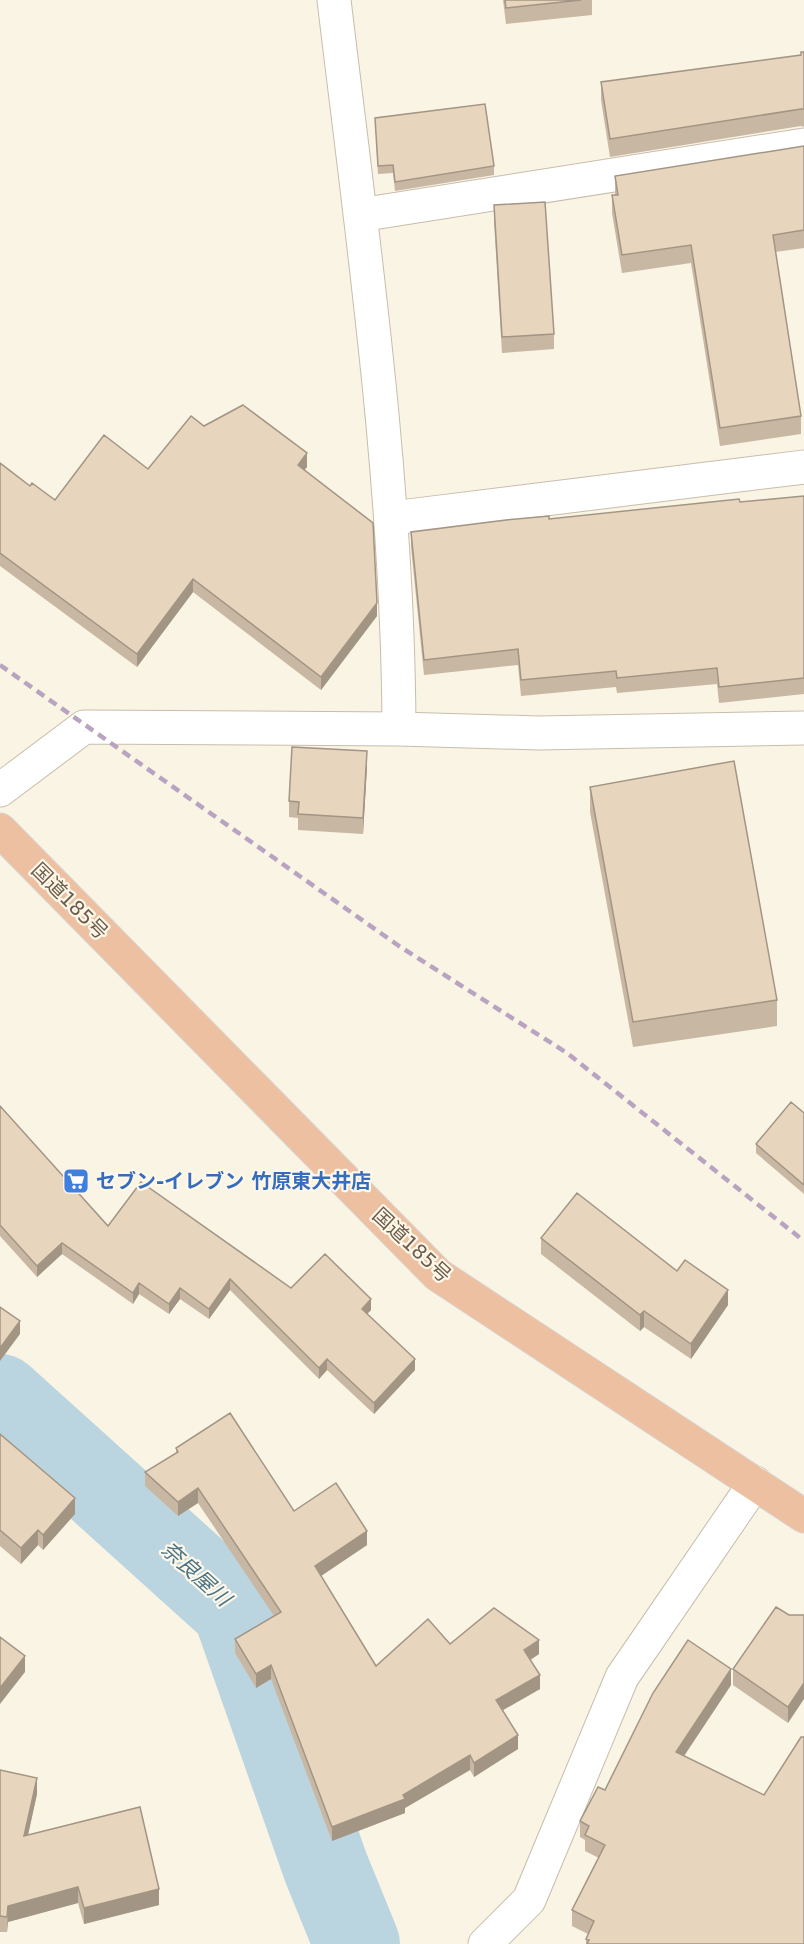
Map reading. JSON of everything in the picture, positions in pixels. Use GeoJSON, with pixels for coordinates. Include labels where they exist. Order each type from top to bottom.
{"type":"FeatureCollection","features":[{"type":"Feature","properties":{"kind":"highway","name":"国道185号"},"geometry":{"type":"LineString","coordinates":[[0,830],[438,1275],[804,1516]]}},
{"type":"Feature","properties":{"kind":"street"},"geometry":{"type":"LineString","coordinates":[[334,0],[360,215],[392,518],[399,729]]}},
{"type":"Feature","properties":{"kind":"street"},"geometry":{"type":"LineString","coordinates":[[360,215],[804,145]]}},
{"type":"Feature","properties":{"kind":"street"},"geometry":{"type":"LineString","coordinates":[[392,518],[804,467]]}},
{"type":"Feature","properties":{"kind":"street"},"geometry":{"type":"LineString","coordinates":[[0,790],[84,727],[399,729],[539,733],[804,728]]}},
{"type":"Feature","properties":{"kind":"street"},"geometry":{"type":"LineString","coordinates":[[485,1944],[530,1900],[622,1677],[754,1483]]}},
{"type":"Feature","properties":{"kind":"building"},"geometry":{"type":"Polygon","coordinates":[[[505,0],[581,0],[506,8],[505,0]]]}},
{"type":"Feature","properties":{"kind":"building"},"geometry":{"type":"Polygon","coordinates":[[[801,52],[804,52],[804,109],[610,139],[601,82],[801,55],[801,52]]]}},
{"type":"Feature","properties":{"kind":"building"},"geometry":{"type":"Polygon","coordinates":[[[485,104],[494,166],[395,182],[393,165],[378,166],[375,118],[485,104]]]}},
{"type":"Feature","properties":{"kind":"building"},"geometry":{"type":"Polygon","coordinates":[[[804,146],[804,230],[773,235],[801,416],[720,428],[691,245],[622,255],[612,195],[618,195],[615,176],[804,146]]]}},
{"type":"Feature","properties":{"kind":"building"},"geometry":{"type":"Polygon","coordinates":[[[545,202],[554,334],[502,337],[494,205],[545,202]]]}},
{"type":"Feature","properties":{"kind":"building"},"geometry":{"type":"Polygon","coordinates":[[[243,405],[307,453],[298,465],[373,523],[377,603],[321,677],[193,579],[137,654],[0,553],[0,463],[30,486],[32,483],[55,500],[104,435],[148,469],[191,416],[204,426],[243,405]]]}},
{"type":"Feature","properties":{"kind":"building"},"geometry":{"type":"Polygon","coordinates":[[[804,496],[804,678],[719,687],[717,668],[617,678],[616,671],[521,680],[518,649],[424,660],[411,532],[549,516],[549,519],[739,499],[740,502],[804,496]]]}},
{"type":"Feature","properties":{"kind":"building"},"geometry":{"type":"Polygon","coordinates":[[[292,747],[367,751],[363,818],[298,814],[299,802],[289,801],[292,747]]]}},
{"type":"Feature","properties":{"kind":"building"},"geometry":{"type":"Polygon","coordinates":[[[734,761],[777,1000],[633,1022],[590,787],[734,761]]]}},
{"type":"Feature","properties":{"kind":"building"},"geometry":{"type":"Polygon","coordinates":[[[791,1102],[804,1113],[804,1185],[756,1144],[791,1102]]]}},
{"type":"Feature","properties":{"kind":"building"},"geometry":{"type":"Polygon","coordinates":[[[0,1106],[108,1226],[141,1182],[291,1288],[325,1254],[371,1299],[362,1309],[415,1359],[374,1403],[327,1359],[319,1368],[230,1279],[209,1309],[180,1288],[169,1304],[139,1283],[133,1293],[62,1243],[37,1266],[0,1225],[0,1106]]]}},
{"type":"Feature","properties":{"kind":"building"},"geometry":{"type":"Polygon","coordinates":[[[577,1193],[677,1271],[685,1260],[728,1290],[691,1344],[644,1311],[640,1315],[541,1238],[577,1193]]]}},
{"type":"Feature","properties":{"kind":"building"},"geometry":{"type":"Polygon","coordinates":[[[0,1307],[20,1321],[0,1348],[0,1307]]]}},
{"type":"Feature","properties":{"kind":"building"},"geometry":{"type":"Polygon","coordinates":[[[230,1413],[294,1511],[336,1483],[367,1531],[315,1566],[376,1666],[428,1619],[450,1644],[494,1608],[539,1640],[524,1650],[540,1675],[496,1700],[518,1735],[474,1763],[470,1755],[403,1795],[405,1799],[332,1827],[271,1665],[256,1674],[235,1639],[281,1612],[198,1488],[178,1502],[145,1472],[178,1452],[176,1448],[230,1413]]]}},
{"type":"Feature","properties":{"kind":"building"},"geometry":{"type":"Polygon","coordinates":[[[0,1434],[75,1498],[43,1535],[38,1530],[21,1548],[0,1530],[0,1434]]]}},
{"type":"Feature","properties":{"kind":"building"},"geometry":{"type":"Polygon","coordinates":[[[776,1607],[789,1615],[804,1615],[804,1683],[788,1707],[733,1669],[776,1607]]]}},
{"type":"Feature","properties":{"kind":"building"},"geometry":{"type":"Polygon","coordinates":[[[0,1637],[25,1656],[0,1688],[0,1637]]]}},
{"type":"Feature","properties":{"kind":"building"},"geometry":{"type":"Polygon","coordinates":[[[688,1640],[731,1669],[676,1752],[764,1795],[801,1737],[804,1737],[804,1944],[587,1944],[589,1940],[586,1939],[594,1921],[572,1910],[605,1845],[585,1835],[589,1826],[580,1821],[598,1787],[605,1790],[653,1693],[688,1640]]]}},
{"type":"Feature","properties":{"kind":"building"},"geometry":{"type":"Polygon","coordinates":[[[0,1770],[37,1778],[24,1836],[140,1807],[159,1889],[84,1908],[78,1887],[8,1906],[7,1917],[0,1916],[0,1770]]]}},
{"type":"Feature","properties":{"kind":"waterway","name":"奈良屋川"},"geometry":{"type":"LineString","coordinates":[[0,1397],[235,1609],[326,1868],[357,1944]]}},
{"type":"Feature","properties":{"kind":"railway"},"geometry":{"type":"LineString","coordinates":[[0,665],[399,946],[567,1053],[804,1241]]}},
{"type":"Feature","properties":{"kind":"place","name":"セブン-イレブン 竹原東大井店"},"geometry":{"type":"Point","coordinates":[76,1181]}}]}
